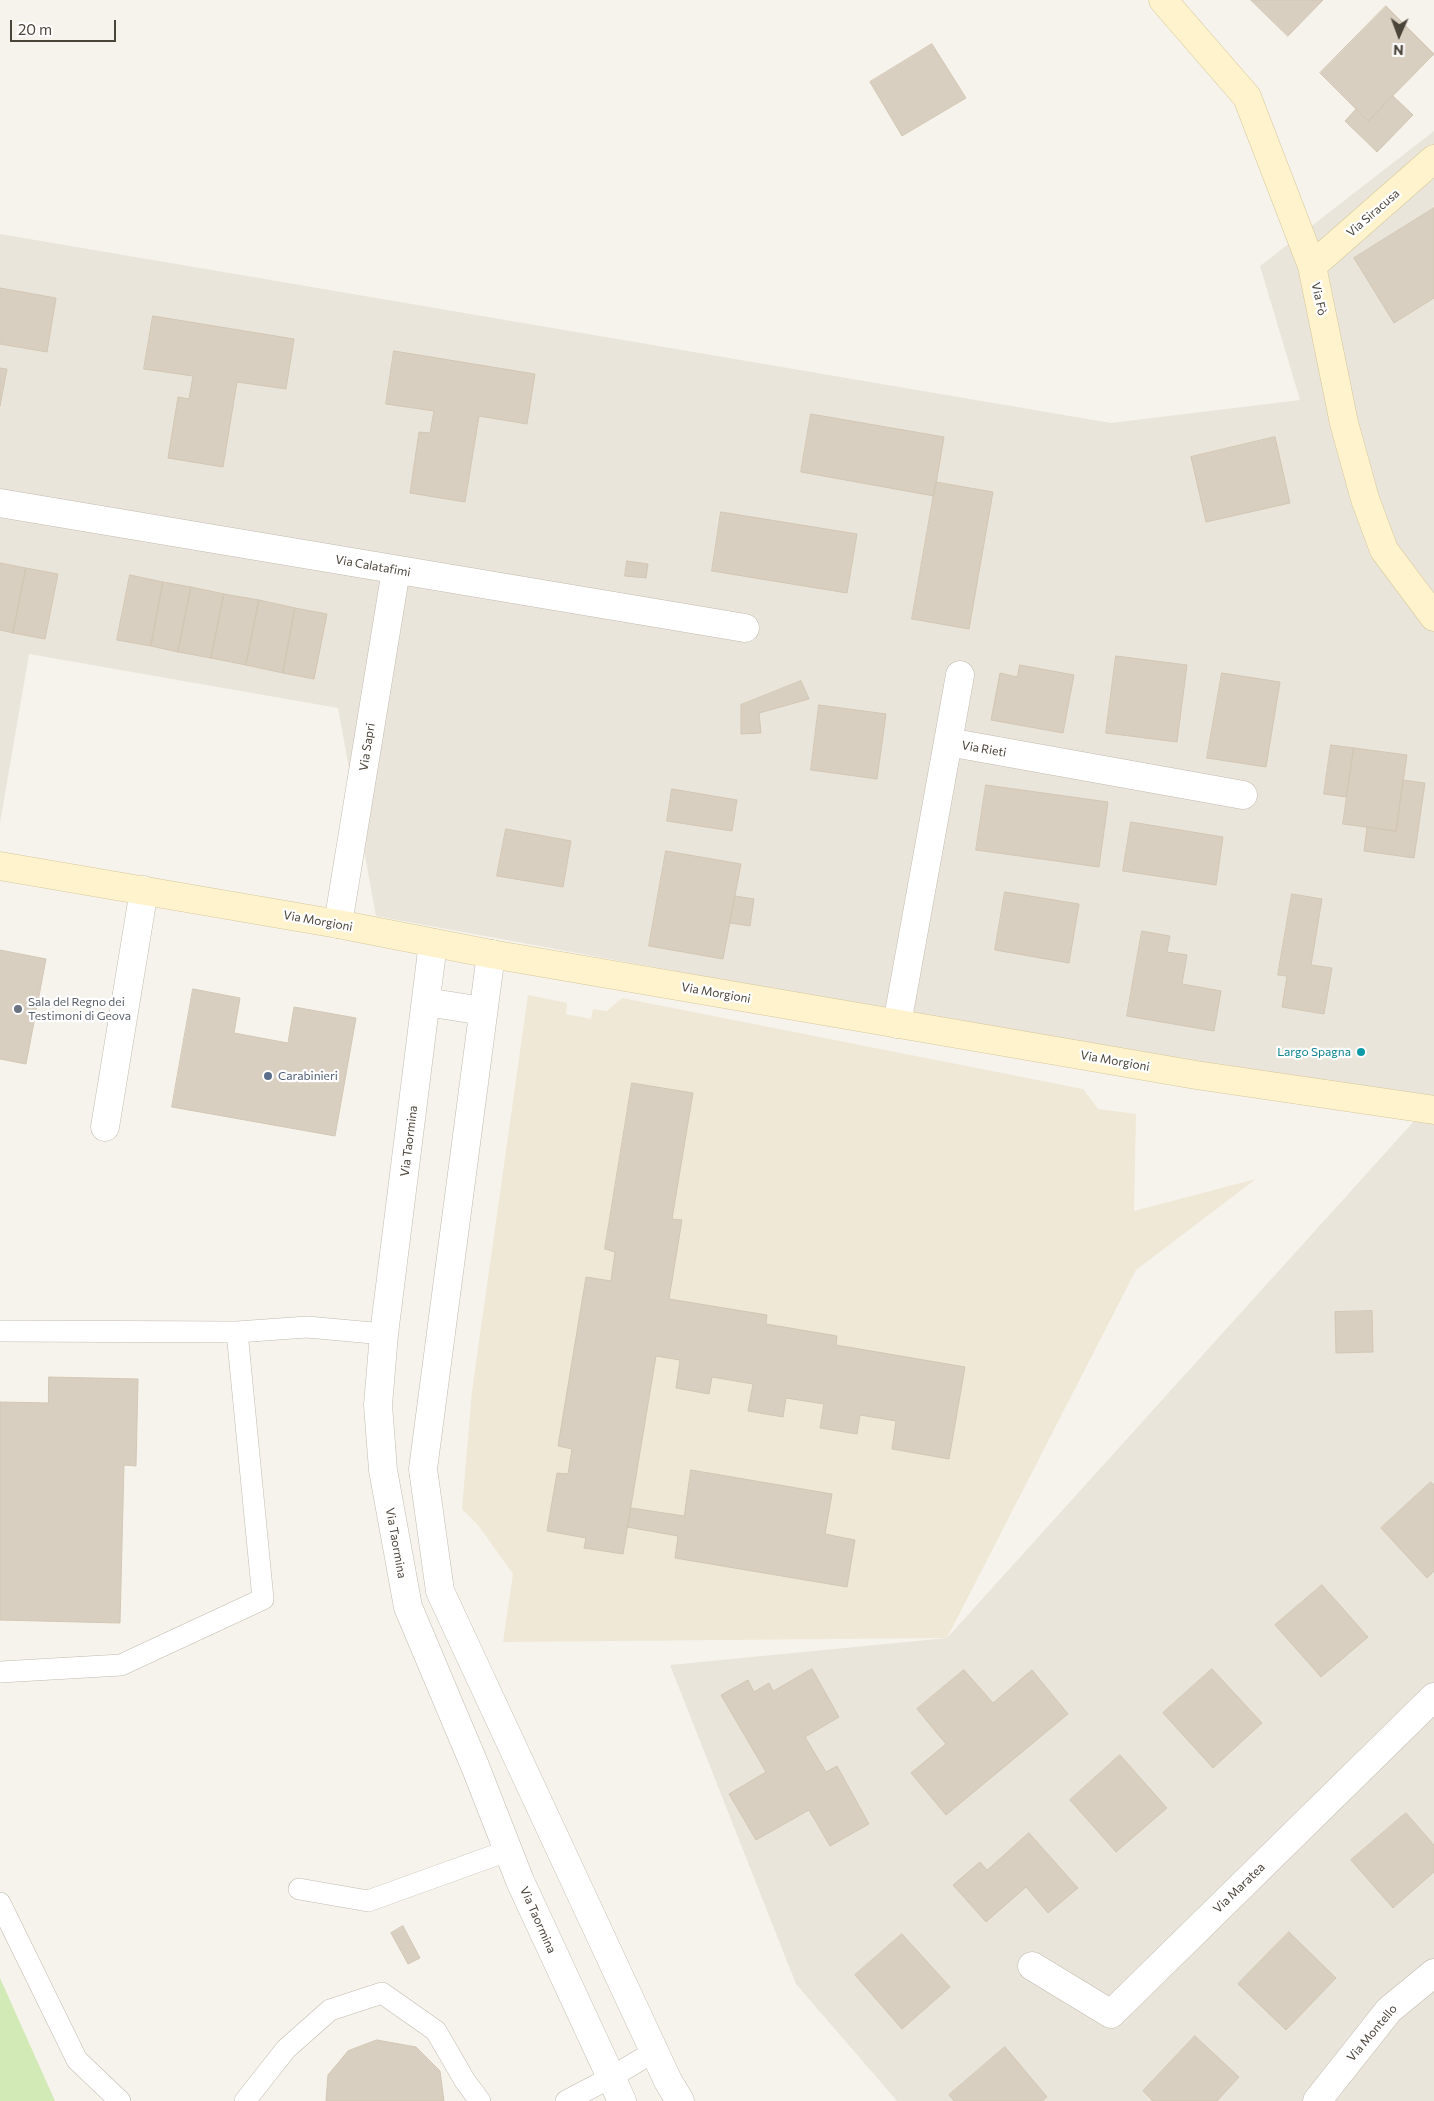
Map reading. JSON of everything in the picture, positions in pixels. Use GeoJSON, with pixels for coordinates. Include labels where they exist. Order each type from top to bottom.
{"type":"FeatureCollection","features":[{"type":"Feature","properties":{"kind":"street","name":"Via Fò"},"geometry":{"type":"LineString","coordinates":[[1163,0],[1247,97],[1312,266],[1344,423],[1365,499],[1384,550],[1434,617]]}},
{"type":"Feature","properties":{"kind":"street","name":"Via Siracusa"},"geometry":{"type":"LineString","coordinates":[[1312,266],[1434,159]]}},
{"type":"Feature","properties":{"kind":"street","name":"Via Calatafimi"},"geometry":{"type":"LineString","coordinates":[[0,503],[745,628]]}},
{"type":"Feature","properties":{"kind":"street","name":"Via Sapri"},"geometry":{"type":"LineString","coordinates":[[338,924],[396,570]]}},
{"type":"Feature","properties":{"kind":"street"},"geometry":{"type":"LineString","coordinates":[[948,742],[960,675]]}},
{"type":"Feature","properties":{"kind":"street","name":"Via Rieti"},"geometry":{"type":"LineString","coordinates":[[897,1024],[948,742],[1243,795]]}},
{"type":"Feature","properties":{"kind":"street","name":"Via Morgioni"},"geometry":{"type":"LineString","coordinates":[[0,866],[338,924],[491,954],[1196,1075],[1434,1110]]}},
{"type":"Feature","properties":{"kind":"street"},"geometry":{"type":"LineString","coordinates":[[105,1128],[144,890]]}},
{"type":"Feature","properties":{"kind":"street","name":"Via Taormina"},"geometry":{"type":"LineString","coordinates":[[433,943],[384,1334],[378,1405],[383,1470],[408,1607],[475,1766],[508,1851],[616,2090]]}},
{"type":"Feature","properties":{"kind":"street"},"geometry":{"type":"LineString","coordinates":[[491,954],[423,1469],[440,1591],[655,2051],[674,2099]]}},
{"type":"Feature","properties":{"kind":"street"},"geometry":{"type":"LineString","coordinates":[[426,1002],[483,1011]]}},
{"type":"Feature","properties":{"kind":"street","name":"Via Maratea"},"geometry":{"type":"LineString","coordinates":[[1032,1966],[1111,2014],[1434,1697]]}},
{"type":"Feature","properties":{"kind":"street","name":"Via Montello"},"geometry":{"type":"LineString","coordinates":[[1317,2101],[1389,2010],[1434,1973]]}},
{"type":"Feature","properties":{"kind":"lane"},"geometry":{"type":"LineString","coordinates":[[0,1331],[237,1332],[306,1326],[384,1334]]}},
{"type":"Feature","properties":{"kind":"lane"},"geometry":{"type":"LineString","coordinates":[[0,1672],[121,1665],[263,1599],[237,1332]]}},
{"type":"Feature","properties":{"kind":"lane"},"geometry":{"type":"LineString","coordinates":[[299,1889],[368,1901],[508,1851]]}},
{"type":"Feature","properties":{"kind":"lane"},"geometry":{"type":"LineString","coordinates":[[0,1903],[77,2060],[120,2101]]}},
{"type":"Feature","properties":{"kind":"lane"},"geometry":{"type":"LineString","coordinates":[[246,2101],[286,2049],[330,2010],[382,1993],[436,2031],[465,2081],[480,2101]]}},
{"type":"Feature","properties":{"kind":"lane"},"geometry":{"type":"LineString","coordinates":[[566,2101],[616,2090],[655,2051]]}},
{"type":"Feature","properties":{"kind":"shaded area"},"geometry":{"type":"Polygon","coordinates":[[[1434,131],[1434,2101],[897,2101],[796,1984],[670,1665],[947,1638],[1425,1109],[376,916],[338,708],[29,654],[0,823],[0,234],[1111,423],[1300,400],[1260,266],[1434,131]]]}},
{"type":"Feature","properties":{"kind":"shaded area"},"geometry":{"type":"Polygon","coordinates":[[[528,995],[567,1003],[566,1014],[591,1019],[593,1009],[607,1011],[622,998],[1083,1089],[1098,1109],[1136,1114],[1134,1211],[1256,1179],[1136,1270],[947,1638],[503,1642],[513,1574],[478,1525],[462,1509],[472,1391],[528,995]]]}},
{"type":"Feature","properties":{"kind":"green space"},"geometry":{"type":"Polygon","coordinates":[[[0,1978],[55,2101],[0,2101],[0,1978]]]}},
{"type":"Feature","properties":{"kind":"building"},"geometry":{"type":"Polygon","coordinates":[[[1251,0],[1323,0],[1288,36],[1251,0]]]}},
{"type":"Feature","properties":{"kind":"building"},"geometry":{"type":"Polygon","coordinates":[[[1386,6],[1434,54],[1368,121],[1320,73],[1386,6]]]}},
{"type":"Feature","properties":{"kind":"building"},"geometry":{"type":"Polygon","coordinates":[[[932,44],[966,98],[902,136],[870,82],[932,44]]]}},
{"type":"Feature","properties":{"kind":"building"},"geometry":{"type":"Polygon","coordinates":[[[1393,96],[1413,115],[1377,152],[1345,121],[1356,109],[1368,121],[1393,96]]]}},
{"type":"Feature","properties":{"kind":"building"},"geometry":{"type":"Polygon","coordinates":[[[1434,208],[1434,298],[1394,323],[1354,258],[1434,208]]]}},
{"type":"Feature","properties":{"kind":"building"},"geometry":{"type":"Polygon","coordinates":[[[0,288],[56,298],[47,352],[0,344],[0,288]]]}},
{"type":"Feature","properties":{"kind":"building"},"geometry":{"type":"Polygon","coordinates":[[[153,316],[294,339],[286,389],[237,382],[223,467],[168,458],[178,397],[189,399],[193,376],[144,369],[153,316]]]}},
{"type":"Feature","properties":{"kind":"building"},"geometry":{"type":"Polygon","coordinates":[[[394,351],[535,374],[527,424],[479,416],[465,502],[410,493],[419,432],[430,433],[434,411],[386,404],[394,351]]]}},
{"type":"Feature","properties":{"kind":"building"},"geometry":{"type":"Polygon","coordinates":[[[0,368],[7,369],[0,406],[0,368]]]}},
{"type":"Feature","properties":{"kind":"building"},"geometry":{"type":"Polygon","coordinates":[[[811,414],[944,437],[934,496],[801,472],[811,414]]]}},
{"type":"Feature","properties":{"kind":"building"},"geometry":{"type":"Polygon","coordinates":[[[1275,437],[1290,503],[1206,522],[1191,457],[1275,437]]]}},
{"type":"Feature","properties":{"kind":"building"},"geometry":{"type":"Polygon","coordinates":[[[936,482],[993,492],[969,629],[912,619],[936,482]]]}},
{"type":"Feature","properties":{"kind":"building"},"geometry":{"type":"Polygon","coordinates":[[[721,512],[857,534],[847,593],[712,571],[721,512]]]}},
{"type":"Feature","properties":{"kind":"building"},"geometry":{"type":"Polygon","coordinates":[[[627,561],[648,564],[646,578],[625,576],[627,561]]]}},
{"type":"Feature","properties":{"kind":"building"},"geometry":{"type":"Polygon","coordinates":[[[0,563],[26,568],[13,633],[0,630],[0,563]]]}},
{"type":"Feature","properties":{"kind":"building"},"geometry":{"type":"Polygon","coordinates":[[[26,568],[58,574],[45,639],[13,633],[26,568]]]}},
{"type":"Feature","properties":{"kind":"building"},"geometry":{"type":"Polygon","coordinates":[[[130,575],[163,582],[151,646],[117,640],[130,575]]]}},
{"type":"Feature","properties":{"kind":"building"},"geometry":{"type":"Polygon","coordinates":[[[163,582],[191,587],[178,652],[151,646],[163,582]]]}},
{"type":"Feature","properties":{"kind":"building"},"geometry":{"type":"Polygon","coordinates":[[[191,587],[224,594],[211,658],[178,652],[191,587]]]}},
{"type":"Feature","properties":{"kind":"building"},"geometry":{"type":"Polygon","coordinates":[[[224,594],[259,600],[246,665],[211,658],[224,594]]]}},
{"type":"Feature","properties":{"kind":"building"},"geometry":{"type":"Polygon","coordinates":[[[259,600],[295,608],[283,673],[246,665],[259,600]]]}},
{"type":"Feature","properties":{"kind":"building"},"geometry":{"type":"Polygon","coordinates":[[[295,608],[327,614],[314,679],[283,673],[295,608]]]}},
{"type":"Feature","properties":{"kind":"building"},"geometry":{"type":"Polygon","coordinates":[[[1116,656],[1187,665],[1177,742],[1106,733],[1116,656]]]}},
{"type":"Feature","properties":{"kind":"building"},"geometry":{"type":"Polygon","coordinates":[[[1020,665],[1074,675],[1063,733],[991,720],[1000,673],[1017,677],[1020,665]]]}},
{"type":"Feature","properties":{"kind":"building"},"geometry":{"type":"Polygon","coordinates":[[[1222,673],[1280,682],[1266,767],[1207,758],[1222,673]]]}},
{"type":"Feature","properties":{"kind":"building"},"geometry":{"type":"Polygon","coordinates":[[[801,681],[809,699],[759,713],[761,733],[741,734],[741,705],[801,681]]]}},
{"type":"Feature","properties":{"kind":"building"},"geometry":{"type":"Polygon","coordinates":[[[819,705],[886,714],[877,779],[811,770],[819,705]]]}},
{"type":"Feature","properties":{"kind":"building"},"geometry":{"type":"Polygon","coordinates":[[[1331,745],[1354,748],[1346,797],[1324,794],[1331,745]]]}},
{"type":"Feature","properties":{"kind":"building"},"geometry":{"type":"Polygon","coordinates":[[[1354,748],[1407,755],[1396,831],[1343,824],[1354,748]]]}},
{"type":"Feature","properties":{"kind":"building"},"geometry":{"type":"Polygon","coordinates":[[[1403,780],[1425,783],[1414,858],[1364,851],[1367,827],[1396,831],[1403,780]]]}},
{"type":"Feature","properties":{"kind":"building"},"geometry":{"type":"Polygon","coordinates":[[[986,785],[1108,802],[1099,867],[976,850],[986,785]]]}},
{"type":"Feature","properties":{"kind":"building"},"geometry":{"type":"Polygon","coordinates":[[[672,789],[737,800],[732,831],[667,821],[672,789]]]}},
{"type":"Feature","properties":{"kind":"building"},"geometry":{"type":"Polygon","coordinates":[[[1131,822],[1223,837],[1216,885],[1123,871],[1131,822]]]}},
{"type":"Feature","properties":{"kind":"building"},"geometry":{"type":"Polygon","coordinates":[[[506,829],[571,841],[563,887],[497,876],[506,829]]]}},
{"type":"Feature","properties":{"kind":"building"},"geometry":{"type":"Polygon","coordinates":[[[666,851],[741,864],[723,959],[649,946],[666,851]]]}},
{"type":"Feature","properties":{"kind":"building"},"geometry":{"type":"Polygon","coordinates":[[[1005,892],[1079,904],[1069,963],[995,950],[1005,892]]]}},
{"type":"Feature","properties":{"kind":"building"},"geometry":{"type":"Polygon","coordinates":[[[1292,894],[1322,899],[1311,965],[1332,968],[1324,1014],[1282,1007],[1287,976],[1278,975],[1292,894]]]}},
{"type":"Feature","properties":{"kind":"building"},"geometry":{"type":"Polygon","coordinates":[[[735,896],[754,899],[750,926],[730,923],[735,896]]]}},
{"type":"Feature","properties":{"kind":"building"},"geometry":{"type":"Polygon","coordinates":[[[1142,931],[1170,936],[1167,952],[1187,955],[1182,984],[1221,991],[1214,1031],[1127,1016],[1142,931]]]}},
{"type":"Feature","properties":{"kind":"building","name":"Sala del Regno dei Testimoni di Geova"},"geometry":{"type":"Polygon","coordinates":[[[0,950],[46,959],[26,1064],[0,1059],[0,950]]]}},
{"type":"Feature","properties":{"kind":"building"},"geometry":{"type":"Polygon","coordinates":[[[193,989],[240,998],[234,1033],[288,1043],[294,1007],[356,1018],[335,1136],[172,1107],[193,989]]]}},
{"type":"Feature","properties":{"kind":"building"},"geometry":{"type":"Polygon","coordinates":[[[632,1083],[693,1093],[672,1219],[682,1220],[669,1299],[767,1315],[766,1324],[837,1336],[836,1345],[965,1367],[949,1459],[892,1449],[896,1421],[860,1415],[857,1434],[820,1428],[824,1404],[786,1398],[783,1417],[748,1411],[753,1384],[712,1377],[709,1394],[676,1388],[680,1360],[656,1356],[623,1554],[584,1548],[586,1538],[547,1531],[557,1473],[568,1474],[572,1449],[558,1446],[586,1277],[611,1281],[615,1252],[605,1249],[632,1083]]]}},
{"type":"Feature","properties":{"kind":"building"},"geometry":{"type":"Polygon","coordinates":[[[1372,1311],[1373,1352],[1336,1353],[1335,1312],[1372,1311]]]}},
{"type":"Feature","properties":{"kind":"building"},"geometry":{"type":"Polygon","coordinates":[[[49,1377],[138,1379],[136,1466],[124,1465],[120,1623],[0,1620],[0,1402],[48,1403],[49,1377]]]}},
{"type":"Feature","properties":{"kind":"building"},"geometry":{"type":"Polygon","coordinates":[[[691,1470],[832,1494],[825,1534],[855,1540],[847,1587],[675,1558],[678,1536],[627,1527],[631,1508],[684,1516],[691,1470]]]}},
{"type":"Feature","properties":{"kind":"building"},"geometry":{"type":"Polygon","coordinates":[[[1431,1482],[1434,1485],[1434,1571],[1427,1578],[1381,1528],[1431,1482]]]}},
{"type":"Feature","properties":{"kind":"building"},"geometry":{"type":"Polygon","coordinates":[[[1322,1585],[1368,1637],[1321,1677],[1275,1625],[1322,1585]]]}},
{"type":"Feature","properties":{"kind":"building"},"geometry":{"type":"Polygon","coordinates":[[[812,1669],[839,1717],[805,1737],[826,1772],[837,1766],[869,1824],[830,1846],[809,1810],[756,1840],[729,1794],[766,1772],[721,1695],[748,1680],[754,1692],[769,1683],[773,1691],[812,1669]]]}},
{"type":"Feature","properties":{"kind":"building"},"geometry":{"type":"Polygon","coordinates":[[[1212,1669],[1262,1723],[1213,1768],[1163,1713],[1212,1669]]]}},
{"type":"Feature","properties":{"kind":"building"},"geometry":{"type":"Polygon","coordinates":[[[964,1670],[993,1703],[1032,1670],[1068,1714],[946,1815],[911,1773],[946,1744],[917,1709],[964,1670]]]}},
{"type":"Feature","properties":{"kind":"building"},"geometry":{"type":"Polygon","coordinates":[[[1120,1755],[1167,1808],[1116,1852],[1070,1800],[1120,1755]]]}},
{"type":"Feature","properties":{"kind":"building"},"geometry":{"type":"Polygon","coordinates":[[[1406,1813],[1434,1845],[1434,1872],[1393,1908],[1351,1860],[1406,1813]]]}},
{"type":"Feature","properties":{"kind":"building"},"geometry":{"type":"Polygon","coordinates":[[[1029,1833],[1078,1888],[1048,1913],[1026,1887],[986,1922],[953,1885],[980,1862],[987,1870],[1029,1833]]]}},
{"type":"Feature","properties":{"kind":"building"},"geometry":{"type":"Polygon","coordinates":[[[403,1926],[420,1958],[408,1964],[391,1933],[403,1926]]]}},
{"type":"Feature","properties":{"kind":"building"},"geometry":{"type":"Polygon","coordinates":[[[1289,1932],[1336,1978],[1286,2030],[1238,1984],[1289,1932]]]}},
{"type":"Feature","properties":{"kind":"building"},"geometry":{"type":"Polygon","coordinates":[[[902,1934],[950,1987],[902,2029],[855,1975],[902,1934]]]}},
{"type":"Feature","properties":{"kind":"building"},"geometry":{"type":"Polygon","coordinates":[[[1195,2036],[1239,2077],[1217,2101],[1153,2101],[1143,2091],[1195,2036]]]}},
{"type":"Feature","properties":{"kind":"building"},"geometry":{"type":"Polygon","coordinates":[[[377,2040],[416,2047],[440,2071],[444,2101],[326,2101],[328,2075],[348,2051],[377,2040]]]}},
{"type":"Feature","properties":{"kind":"building"},"geometry":{"type":"Polygon","coordinates":[[[1005,2047],[1047,2097],[1042,2101],[954,2101],[949,2095],[1005,2047]]]}},
{"type":"Feature","properties":{"kind":"place","name":"Sala del Regno dei Testimoni di Geova"},"geometry":{"type":"Point","coordinates":[18,1009]}},
{"type":"Feature","properties":{"kind":"place","name":"Largo Spagna"},"geometry":{"type":"Point","coordinates":[1361,1052]}},
{"type":"Feature","properties":{"kind":"place","name":"Carabinieri"},"geometry":{"type":"Point","coordinates":[268,1076]}}]}
